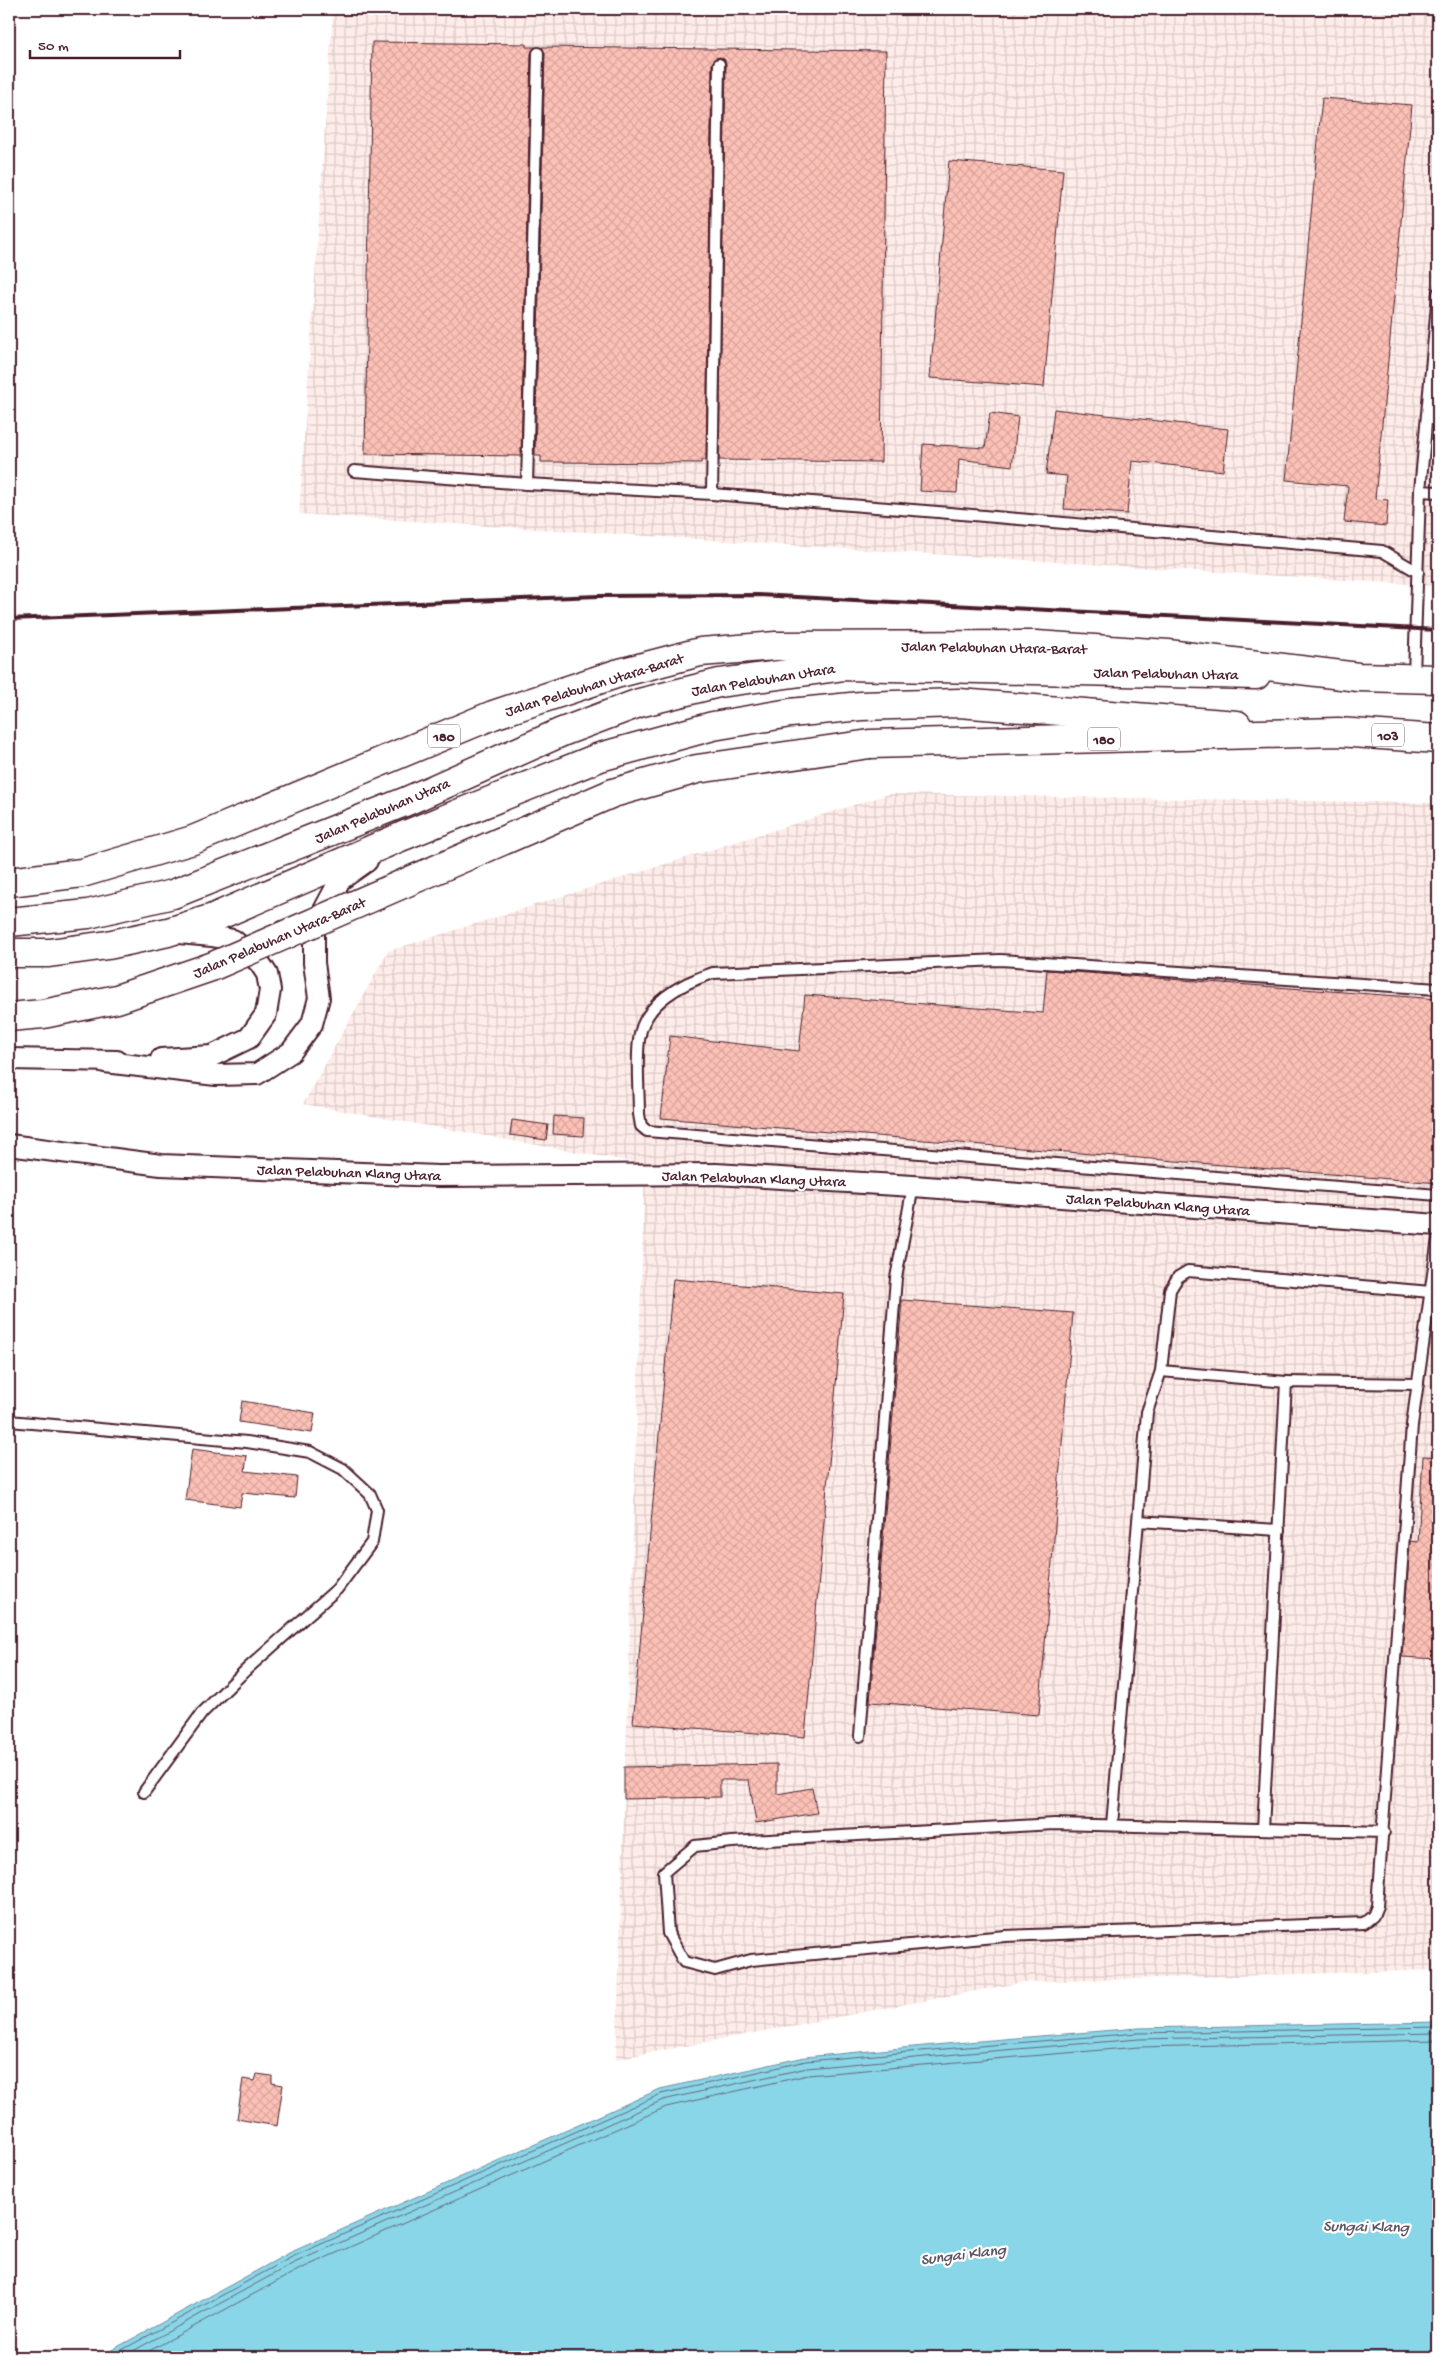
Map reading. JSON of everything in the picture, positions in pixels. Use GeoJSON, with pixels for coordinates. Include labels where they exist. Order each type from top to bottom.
{"type":"FeatureCollection","features":[{"type":"Feature","properties":{"kind":"main road","name":"Jalan Pelabuhan Utara-Barat"},"geometry":{"type":"LineString","coordinates":[[9,882],[82,874],[193,840],[493,715],[626,671],[700,652],[776,646],[1036,644],[1168,654],[1358,677]]}},
{"type":"Feature","properties":{"kind":"main road","name":"Jalan Pelabuhan Utara"},"geometry":{"type":"LineString","coordinates":[[9,922],[88,914],[173,894],[388,808],[562,732],[639,703],[720,683],[845,666],[1426,678]]}},
{"type":"Feature","properties":{"kind":"main road","name":"103"},"geometry":{"type":"LineString","coordinates":[[9,953],[49,953],[108,945],[168,932],[213,918],[403,836],[600,757],[713,726],[799,712],[861,706],[959,703],[1438,739]]}},
{"type":"Feature","properties":{"kind":"main road","name":"Jalan Pelabuhan Utara-Barat"},"geometry":{"type":"LineString","coordinates":[[9,1017],[43,1014],[117,999],[211,967],[614,794],[697,769],[870,744],[1338,732]]}},
{"type":"Feature","properties":{"kind":"street"},"geometry":{"type":"LineString","coordinates":[[9,1058],[105,1062],[216,1075],[257,1074],[291,1052],[312,1024],[319,998],[314,962],[314,929],[340,880],[403,836]]}},
{"type":"Feature","properties":{"kind":"street"},"geometry":{"type":"LineString","coordinates":[[105,1062],[212,1056],[249,1038],[266,1014],[270,990],[267,974],[259,962],[233,940],[168,932]]}},
{"type":"Feature","properties":{"kind":"street","name":"Jalan Pelabuhan Klang Utara"},"geometry":{"type":"LineString","coordinates":[[9,1145],[161,1165],[438,1176],[716,1174],[913,1186],[1438,1225]]}},
{"type":"Feature","properties":{"kind":"lane"},"geometry":{"type":"LineString","coordinates":[[527,484],[538,53]]}},
{"type":"Feature","properties":{"kind":"lane"},"geometry":{"type":"LineString","coordinates":[[712,494],[718,64]]}},
{"type":"Feature","properties":{"kind":"lane"},"geometry":{"type":"LineString","coordinates":[[1426,678],[1418,572],[1420,491],[1435,364],[1438,293]]}},
{"type":"Feature","properties":{"kind":"lane"},"geometry":{"type":"LineString","coordinates":[[354,470],[527,484],[712,494],[1382,551],[1418,572]]}},
{"type":"Feature","properties":{"kind":"lane"},"geometry":{"type":"LineString","coordinates":[[1420,491],[1438,492]]}},
{"type":"Feature","properties":{"kind":"lane"},"geometry":{"type":"LineString","coordinates":[[1438,989],[1000,960],[713,973],[695,979],[673,990],[644,1021],[639,1039],[639,1114],[641,1126],[647,1131],[1438,1195]]}},
{"type":"Feature","properties":{"kind":"lane"},"geometry":{"type":"LineString","coordinates":[[860,1736],[896,1278],[913,1186]]}},
{"type":"Feature","properties":{"kind":"lane"},"geometry":{"type":"LineString","coordinates":[[1384,1832],[1054,1824],[732,1842],[694,1846],[664,1872],[668,1933],[684,1962],[716,1970],[751,1960],[1005,1936],[1364,1923],[1373,1916],[1377,1906],[1384,1832],[1412,1425],[1438,1238]]}},
{"type":"Feature","properties":{"kind":"lane"},"geometry":{"type":"LineString","coordinates":[[1112,1825],[1148,1412],[1161,1371],[1170,1290],[1178,1277],[1188,1271],[1431,1292]]}},
{"type":"Feature","properties":{"kind":"lane"},"geometry":{"type":"LineString","coordinates":[[1161,1371],[1286,1382],[1418,1384]]}},
{"type":"Feature","properties":{"kind":"lane"},"geometry":{"type":"LineString","coordinates":[[1263,1829],[1286,1382]]}},
{"type":"Feature","properties":{"kind":"lane"},"geometry":{"type":"LineString","coordinates":[[9,1421],[247,1442],[310,1452],[343,1470],[370,1494],[378,1510],[372,1542],[336,1589],[248,1668],[202,1713],[144,1792]]}},
{"type":"Feature","properties":{"kind":"lane"},"geometry":{"type":"LineString","coordinates":[[1138,1521],[1279,1530]]}},
{"type":"Feature","properties":{"kind":"shaded area"},"geometry":{"type":"Polygon","coordinates":[[[333,9],[1438,9],[1438,586],[299,514],[333,9]]]}},
{"type":"Feature","properties":{"kind":"shaded area"},"geometry":{"type":"Polygon","coordinates":[[[889,794],[1438,803],[1438,1970],[1024,1982],[616,2059],[645,1164],[303,1104],[388,951],[889,794]]]}},
{"type":"Feature","properties":{"kind":"water","name":"Sungai Klang"},"geometry":{"type":"Polygon","coordinates":[[[1438,2022],[1438,2357],[99,2357],[289,2253],[660,2089],[805,2057],[967,2042],[1138,2028],[1438,2022]]]}},
{"type":"Feature","properties":{"kind":"building"},"geometry":{"type":"Polygon","coordinates":[[[372,42],[526,44],[526,47],[535,47],[531,53],[521,456],[365,454],[372,42]]]}},
{"type":"Feature","properties":{"kind":"building"},"geometry":{"type":"Polygon","coordinates":[[[542,47],[886,51],[881,462],[719,460],[726,64],[725,60],[720,57],[715,58],[712,64],[706,460],[702,460],[701,463],[541,462],[541,456],[535,456],[545,53],[542,47]]]}},
{"type":"Feature","properties":{"kind":"building"},"geometry":{"type":"Polygon","coordinates":[[[1322,98],[1412,105],[1375,499],[1388,500],[1386,526],[1344,522],[1348,486],[1286,480],[1322,98]]]}},
{"type":"Feature","properties":{"kind":"building"},"geometry":{"type":"Polygon","coordinates":[[[949,161],[1063,170],[1044,387],[930,378],[949,161]]]}},
{"type":"Feature","properties":{"kind":"building"},"geometry":{"type":"Polygon","coordinates":[[[1054,409],[1228,429],[1223,471],[1132,461],[1127,514],[1064,509],[1067,476],[1046,474],[1054,409]]]}},
{"type":"Feature","properties":{"kind":"building"},"geometry":{"type":"Polygon","coordinates":[[[990,413],[1018,417],[1012,466],[959,459],[957,493],[920,491],[923,444],[985,448],[990,413]]]}},
{"type":"Feature","properties":{"kind":"building"},"geometry":{"type":"Polygon","coordinates":[[[1047,970],[1438,999],[1438,1183],[661,1118],[670,1036],[799,1051],[805,995],[1043,1013],[1047,970]]]}},
{"type":"Feature","properties":{"kind":"building"},"geometry":{"type":"Polygon","coordinates":[[[554,1116],[584,1118],[583,1136],[553,1134],[554,1116]]]}},
{"type":"Feature","properties":{"kind":"building"},"geometry":{"type":"Polygon","coordinates":[[[512,1120],[548,1125],[546,1140],[510,1135],[512,1120]]]}},
{"type":"Feature","properties":{"kind":"building"},"geometry":{"type":"Polygon","coordinates":[[[673,1279],[844,1294],[805,1737],[633,1723],[673,1279]]]}},
{"type":"Feature","properties":{"kind":"building"},"geometry":{"type":"Polygon","coordinates":[[[902,1300],[1073,1313],[1039,1715],[870,1702],[902,1300]]]}},
{"type":"Feature","properties":{"kind":"building"},"geometry":{"type":"Polygon","coordinates":[[[242,1401],[315,1413],[312,1433],[239,1422],[242,1401]]]}},
{"type":"Feature","properties":{"kind":"building"},"geometry":{"type":"Polygon","coordinates":[[[192,1449],[247,1456],[245,1471],[297,1477],[295,1498],[242,1493],[240,1507],[185,1500],[192,1449]]]}},
{"type":"Feature","properties":{"kind":"building"},"geometry":{"type":"Polygon","coordinates":[[[1423,1456],[1438,1457],[1438,1659],[1402,1657],[1410,1541],[1418,1542],[1423,1456]]]}},
{"type":"Feature","properties":{"kind":"building"},"geometry":{"type":"Polygon","coordinates":[[[777,1764],[777,1794],[812,1788],[817,1813],[756,1823],[749,1780],[720,1780],[720,1797],[624,1799],[624,1767],[777,1764]]]}},
{"type":"Feature","properties":{"kind":"building"},"geometry":{"type":"Polygon","coordinates":[[[257,2074],[272,2076],[272,2083],[283,2085],[277,2126],[237,2119],[243,2079],[255,2081],[257,2074]]]}},
{"type":"Feature","properties":{"kind":"railway"},"geometry":{"type":"LineString","coordinates":[[9,619],[598,596],[758,595],[1438,630]]}}]}
